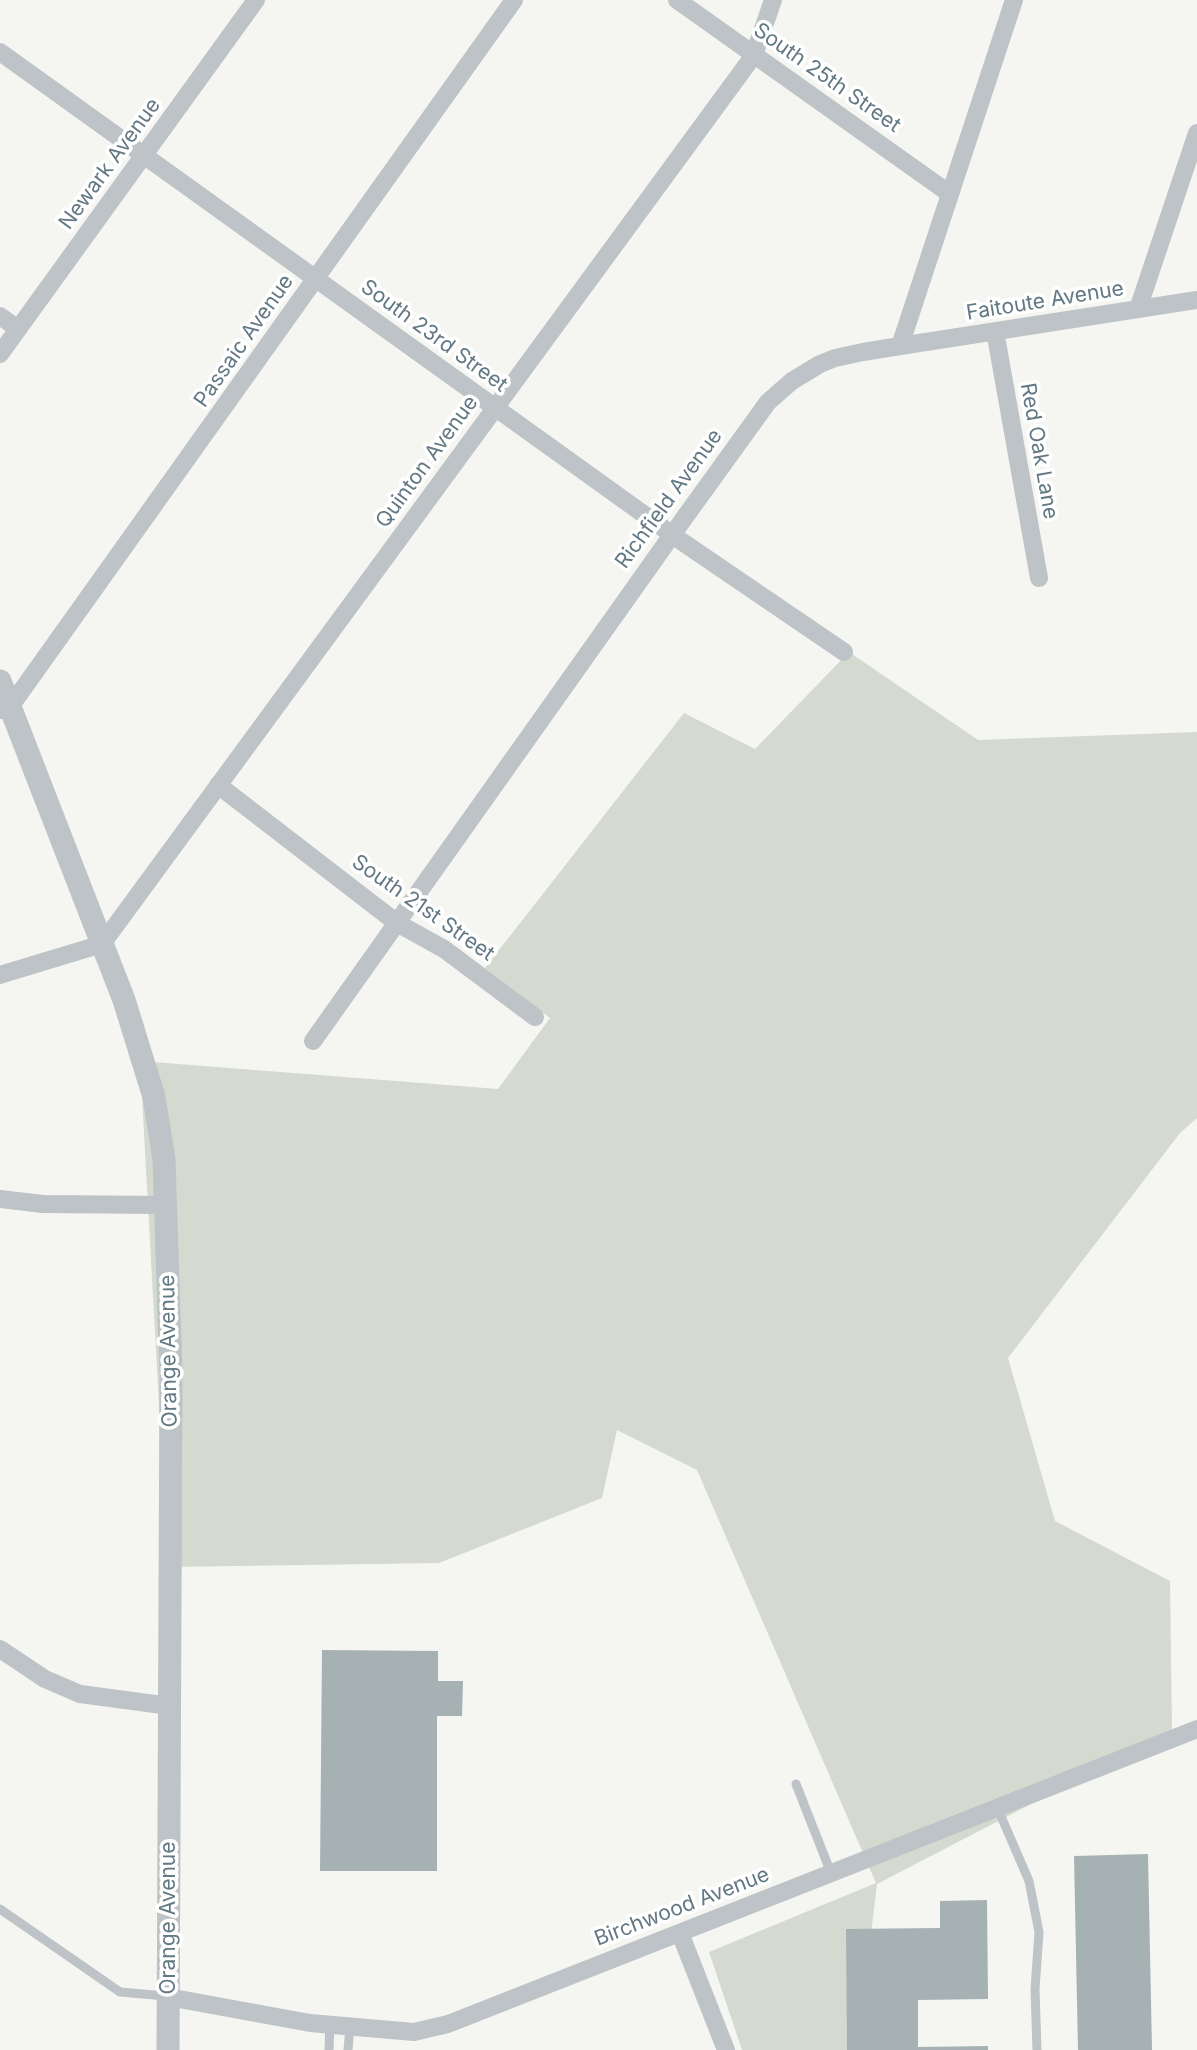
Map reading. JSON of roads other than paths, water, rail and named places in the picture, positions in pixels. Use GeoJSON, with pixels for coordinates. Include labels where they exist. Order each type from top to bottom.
{"type":"FeatureCollection","features":[{"type":"Feature","properties":{"kind":"street","name":"Newark Avenue"},"geometry":{"type":"LineString","coordinates":[[0,354],[256,0]]}},
{"type":"Feature","properties":{"kind":"street","name":"Passaic Avenue"},"geometry":{"type":"LineString","coordinates":[[5,709],[514,0]]}},
{"type":"Feature","properties":{"kind":"street","name":"South 25th Street"},"geometry":{"type":"LineString","coordinates":[[677,0],[950,194]]}},
{"type":"Feature","properties":{"kind":"street","name":"Quinton Avenue"},"geometry":{"type":"LineString","coordinates":[[102,944],[754,55],[773,0]]}},
{"type":"Feature","properties":{"kind":"street"},"geometry":{"type":"LineString","coordinates":[[900,346],[1014,0]]}},
{"type":"Feature","properties":{"kind":"street","name":"South 23rd Street"},"geometry":{"type":"LineString","coordinates":[[0,52],[672,535],[844,652]]}},
{"type":"Feature","properties":{"kind":"street"},"geometry":{"type":"LineString","coordinates":[[1138,309],[1197,133]]}},
{"type":"Feature","properties":{"kind":"street","name":"Faitoute Avenue"},"geometry":{"type":"LineString","coordinates":[[900,346],[1197,300]]}},
{"type":"Feature","properties":{"kind":"street"},"geometry":{"type":"LineString","coordinates":[[0,316],[18,329]]}},
{"type":"Feature","properties":{"kind":"street","name":"Red Oak Lane"},"geometry":{"type":"LineString","coordinates":[[995,331],[1039,578]]}},
{"type":"Feature","properties":{"kind":"street","name":"Richfield Avenue"},"geometry":{"type":"LineString","coordinates":[[313,1041],[758,415],[786,386],[806,372],[835,358],[900,346]]}},
{"type":"Feature","properties":{"kind":"street","name":"Orange Avenue"},"geometry":{"type":"LineString","coordinates":[[0,681],[5,709],[124,1000],[155,1097],[164,1160],[171,1374],[168,2050]]}},
{"type":"Feature","properties":{"kind":"street","name":"South 21st Street"},"geometry":{"type":"LineString","coordinates":[[218,785],[397,923],[444,949],[535,1017]]}},
{"type":"Feature","properties":{"kind":"street"},"geometry":{"type":"LineString","coordinates":[[0,975],[102,944]]}},
{"type":"Feature","properties":{"kind":"street"},"geometry":{"type":"LineString","coordinates":[[0,1199],[43,1204],[166,1205]]}},
{"type":"Feature","properties":{"kind":"street"},"geometry":{"type":"LineString","coordinates":[[0,1648],[45,1679],[80,1694],[170,1706]]}},
{"type":"Feature","properties":{"kind":"street","name":"Birchwood Avenue"},"geometry":{"type":"LineString","coordinates":[[168,1997],[310,2022],[350,2026],[414,2032],[448,2024],[1197,1729]]}},
{"type":"Feature","properties":{"kind":"street"},"geometry":{"type":"LineString","coordinates":[[680,1933],[726,2050]]}},
{"type":"Feature","properties":{"kind":"lane"},"geometry":{"type":"LineString","coordinates":[[796,1784],[831,1873]]}},
{"type":"Feature","properties":{"kind":"lane"},"geometry":{"type":"LineString","coordinates":[[998,1807],[1029,1881],[1038,1932],[1035,1989],[1037,2050]]}},
{"type":"Feature","properties":{"kind":"lane"},"geometry":{"type":"LineString","coordinates":[[0,1909],[121,1992],[168,1997]]}},
{"type":"Feature","properties":{"kind":"lane"},"geometry":{"type":"LineString","coordinates":[[329,2050],[330,2024]]}},
{"type":"Feature","properties":{"kind":"lane"},"geometry":{"type":"LineString","coordinates":[[348,2050],[350,2026]]}}]}
